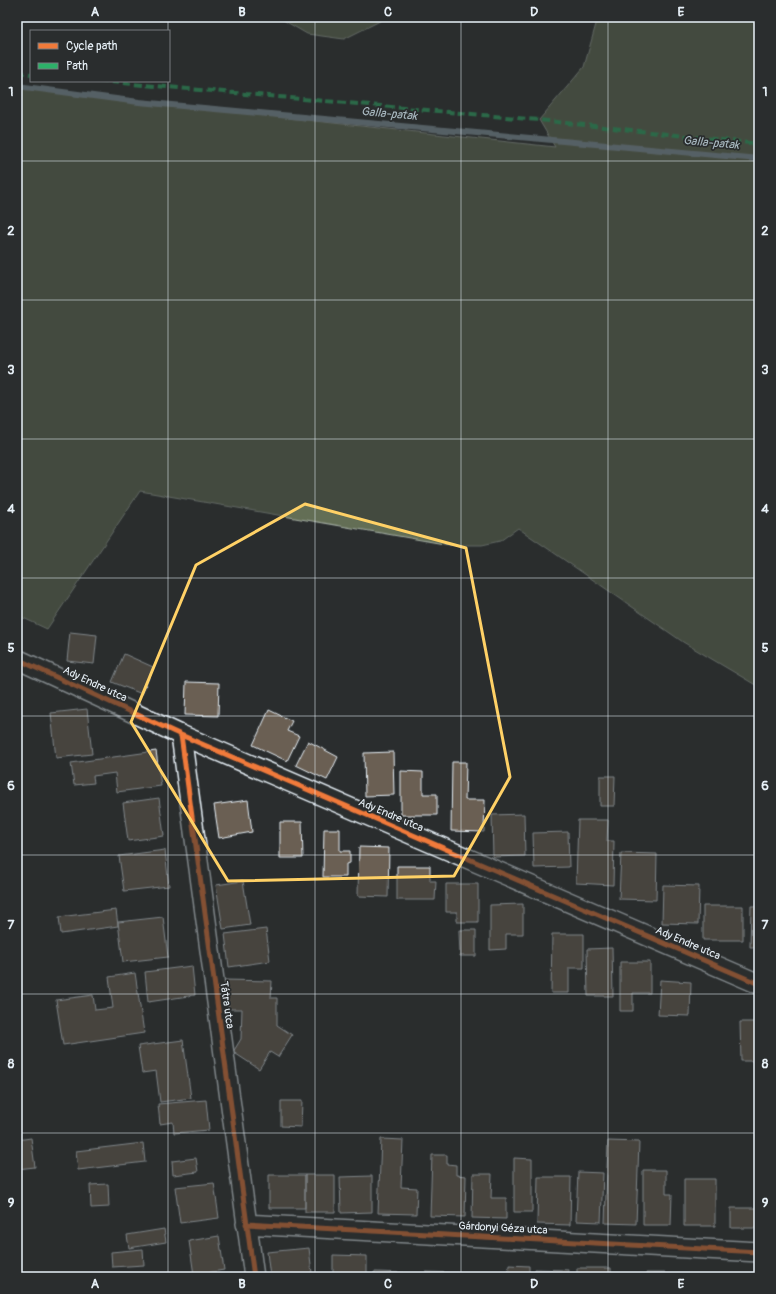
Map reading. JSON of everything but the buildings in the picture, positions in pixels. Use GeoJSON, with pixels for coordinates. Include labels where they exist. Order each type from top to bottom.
{"type":"FeatureCollection","features":[{"type":"Feature","properties":{"kind":"street","name":"Ady Endre utca"},"geometry":{"type":"LineString","coordinates":[[17,659],[181,735],[759,984]]}},
{"type":"Feature","properties":{"kind":"street","name":"Tátra utca"},"geometry":{"type":"LineString","coordinates":[[181,735],[254,1277]]}},
{"type":"Feature","properties":{"kind":"street","name":"Gárdonyi Géza utca"},"geometry":{"type":"LineString","coordinates":[[246,1224],[759,1252]]}},
{"type":"Feature","properties":{"kind":"highlighted area"},"geometry":{"type":"Polygon","coordinates":[[[305,504],[466,548],[510,777],[454,876],[228,881],[131,722],[196,565],[305,504]]]}},
{"type":"Feature","properties":{"kind":"green space"},"geometry":{"type":"Polygon","coordinates":[[[278,17],[383,17],[382,20],[344,39],[307,34],[278,17]]]}},
{"type":"Feature","properties":{"kind":"green space"},"geometry":{"type":"Polygon","coordinates":[[[598,17],[759,17],[759,687],[683,642],[518,528],[500,541],[482,545],[450,545],[140,491],[47,629],[17,615],[17,86],[139,102],[555,147],[539,120],[584,67],[598,17]]]}},
{"type":"Feature","properties":{"kind":"waterway","name":"Galla-patak"},"geometry":{"type":"LineString","coordinates":[[17,86],[139,102],[759,159]]}},
{"type":"Feature","properties":{"kind":"marked path"},"geometry":{"type":"LineString","coordinates":[[17,72],[30,74]]}},
{"type":"Feature","properties":{"kind":"marked path"},"geometry":{"type":"LineString","coordinates":[[110,82],[539,120],[759,144]]}},
{"type":"Feature","properties":{"kind":"cycle path"},"geometry":{"type":"LineString","coordinates":[[17,659],[181,735],[759,984]]}},
{"type":"Feature","properties":{"kind":"cycle path"},"geometry":{"type":"LineString","coordinates":[[181,735],[254,1277]]}},
{"type":"Feature","properties":{"kind":"cycle path"},"geometry":{"type":"LineString","coordinates":[[246,1224],[759,1252]]}}]}
